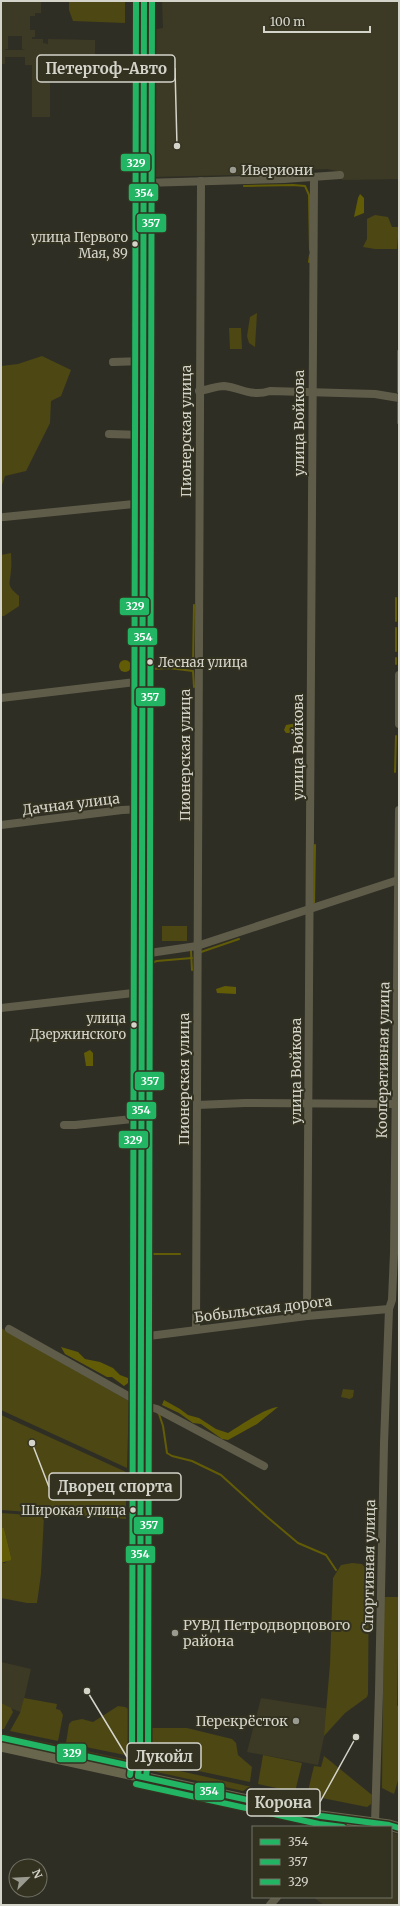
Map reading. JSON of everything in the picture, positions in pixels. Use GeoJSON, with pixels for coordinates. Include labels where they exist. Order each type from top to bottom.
{"type":"FeatureCollection","features":[{"type":"Feature","properties":{"kind":"street"},"geometry":{"type":"LineString","coordinates":[[138,1776],[140,1760],[144,681],[144,1]]}},
{"type":"Feature","properties":{"kind":"street"},"geometry":{"type":"LineString","coordinates":[[143,183],[340,175]]}},
{"type":"Feature","properties":{"kind":"street","name":"улица Войкова"},"geometry":{"type":"LineString","coordinates":[[307,1316],[314,177]]}},
{"type":"Feature","properties":{"kind":"street","name":"Пионерская улица"},"geometry":{"type":"LineString","coordinates":[[196,1330],[201,181]]}},
{"type":"Feature","properties":{"kind":"street"},"geometry":{"type":"LineString","coordinates":[[113,362],[144,361]]}},
{"type":"Feature","properties":{"kind":"street"},"geometry":{"type":"LineString","coordinates":[[200,391],[225,386],[260,394],[270,390],[312,393],[375,394],[399,398]]}},
{"type":"Feature","properties":{"kind":"street"},"geometry":{"type":"LineString","coordinates":[[109,434],[144,435]]}},
{"type":"Feature","properties":{"kind":"street"},"geometry":{"type":"LineString","coordinates":[[4,518],[144,503]]}},
{"type":"Feature","properties":{"kind":"street"},"geometry":{"type":"LineString","coordinates":[[399,675],[399,724]]}},
{"type":"Feature","properties":{"kind":"street"},"geometry":{"type":"LineString","coordinates":[[1,698],[144,681]]}},
{"type":"Feature","properties":{"kind":"street","name":"Дачная улица"},"geometry":{"type":"LineString","coordinates":[[1,825],[122,810],[143,809]]}},
{"type":"Feature","properties":{"kind":"street","name":"Кооперативная улица"},"geometry":{"type":"LineString","coordinates":[[389,1309],[392,1300],[394,1260],[399,810]]}},
{"type":"Feature","properties":{"kind":"street"},"geometry":{"type":"LineString","coordinates":[[143,954],[197,946],[302,910],[310,910],[398,880]]}},
{"type":"Feature","properties":{"kind":"street"},"geometry":{"type":"LineString","coordinates":[[1,1008],[142,992]]}},
{"type":"Feature","properties":{"kind":"street"},"geometry":{"type":"LineString","coordinates":[[197,1105],[395,1104]]}},
{"type":"Feature","properties":{"kind":"street"},"geometry":{"type":"LineString","coordinates":[[64,1125],[142,1118]]}},
{"type":"Feature","properties":{"kind":"street","name":"Бобыльская дорога"},"geometry":{"type":"LineString","coordinates":[[141,1337],[307,1316],[389,1309]]}},
{"type":"Feature","properties":{"kind":"street","name":"Спортивная улица"},"geometry":{"type":"LineString","coordinates":[[375,1823],[384,1443],[389,1309]]}},
{"type":"Feature","properties":{"kind":"street"},"geometry":{"type":"LineString","coordinates":[[9,1329],[146,1406],[157,1409],[264,1466]]}},
{"type":"Feature","properties":{"kind":"street"},"geometry":{"type":"LineString","coordinates":[[1,1746],[340,1823],[375,1823],[389,1826]]}},
{"type":"Feature","properties":{"kind":"shaded area"},"geometry":{"type":"Polygon","coordinates":[[[1,1],[41,1],[41,13],[35,13],[35,16],[30,16],[30,30],[35,30],[35,37],[32,37],[32,39],[43,39],[43,43],[48,44],[48,39],[95,40],[95,57],[50,57],[50,117],[32,117],[32,65],[25,65],[25,57],[5,57],[5,64],[1,64],[1,1]],[[8,36],[8,49],[5,50],[25,50],[22,49],[22,36],[8,36]]]}},
{"type":"Feature","properties":{"kind":"shaded area"},"geometry":{"type":"Polygon","coordinates":[[[69,1],[125,1],[125,23],[73,21],[69,10],[69,1]]]}},
{"type":"Feature","properties":{"kind":"shaded area"},"geometry":{"type":"Polygon","coordinates":[[[162,1],[399,1],[399,181],[398,179],[342,180],[342,172],[327,169],[304,170],[279,174],[152,177],[151,30],[163,28],[162,1]]]}},
{"type":"Feature","properties":{"kind":"shaded area"},"geometry":{"type":"Polygon","coordinates":[[[360,194],[364,198],[364,213],[354,217],[358,198],[360,194]]]}},
{"type":"Feature","properties":{"kind":"shaded area"},"geometry":{"type":"Polygon","coordinates":[[[375,215],[388,217],[392,227],[399,227],[397,249],[375,249],[363,247],[367,239],[367,219],[375,215]]]}},
{"type":"Feature","properties":{"kind":"shaded area"},"geometry":{"type":"Polygon","coordinates":[[[257,313],[255,347],[249,343],[247,336],[250,317],[257,313]]]}},
{"type":"Feature","properties":{"kind":"shaded area"},"geometry":{"type":"Polygon","coordinates":[[[229,328],[241,328],[242,349],[230,349],[229,328]]]}},
{"type":"Feature","properties":{"kind":"shaded area"},"geometry":{"type":"Polygon","coordinates":[[[42,356],[71,370],[61,396],[51,401],[50,423],[26,471],[5,476],[1,488],[1,366],[18,364],[42,356]]]}},
{"type":"Feature","properties":{"kind":"shaded area"},"geometry":{"type":"Polygon","coordinates":[[[11,553],[10,587],[19,596],[19,606],[4,616],[1,616],[1,555],[11,553]]]}},
{"type":"Feature","properties":{"kind":"shaded area"},"geometry":{"type":"Polygon","coordinates":[[[125,660],[129,662],[131,666],[129,670],[125,672],[121,670],[119,666],[121,662],[125,660]]]}},
{"type":"Feature","properties":{"kind":"shaded area"},"geometry":{"type":"Polygon","coordinates":[[[297,723],[300,726],[300,733],[286,733],[284,730],[286,725],[297,723]]]}},
{"type":"Feature","properties":{"kind":"shaded area"},"geometry":{"type":"Polygon","coordinates":[[[162,926],[187,926],[187,941],[162,941],[162,926]]]}},
{"type":"Feature","properties":{"kind":"shaded area"},"geometry":{"type":"Polygon","coordinates":[[[225,986],[236,987],[236,994],[217,993],[216,989],[225,986]]]}},
{"type":"Feature","properties":{"kind":"shaded area"},"geometry":{"type":"Polygon","coordinates":[[[90,1050],[93,1053],[93,1066],[86,1066],[84,1053],[90,1050]]]}},
{"type":"Feature","properties":{"kind":"shaded area"},"geometry":{"type":"Polygon","coordinates":[[[1,1328],[129,1401],[127,1468],[1,1410],[1,1328]]]}},
{"type":"Feature","properties":{"kind":"shaded area"},"geometry":{"type":"Polygon","coordinates":[[[61,1347],[78,1352],[85,1359],[100,1362],[113,1368],[120,1375],[128,1378],[128,1383],[124,1386],[112,1377],[107,1377],[65,1354],[61,1347]]]}},
{"type":"Feature","properties":{"kind":"shaded area"},"geometry":{"type":"Polygon","coordinates":[[[343,1389],[354,1390],[353,1397],[350,1399],[341,1397],[343,1389]]]}},
{"type":"Feature","properties":{"kind":"shaded area"},"geometry":{"type":"Polygon","coordinates":[[[164,1400],[188,1415],[199,1418],[216,1429],[228,1433],[266,1410],[278,1407],[257,1424],[228,1440],[222,1439],[201,1424],[193,1423],[179,1413],[162,1405],[164,1400]]]}},
{"type":"Feature","properties":{"kind":"shaded area"},"geometry":{"type":"Polygon","coordinates":[[[1,1415],[126,1472],[126,1519],[1,1510],[1,1415]]]}},
{"type":"Feature","properties":{"kind":"shaded area"},"geometry":{"type":"Polygon","coordinates":[[[1,1513],[44,1516],[41,1574],[37,1603],[27,1603],[1,1598],[1,1563],[5,1563],[11,1557],[4,1528],[1,1527],[1,1513]]]}},
{"type":"Feature","properties":{"kind":"shaded area"},"geometry":{"type":"Polygon","coordinates":[[[1,1527],[4,1528],[11,1560],[1,1563],[1,1527]]]}},
{"type":"Feature","properties":{"kind":"shaded area"},"geometry":{"type":"Polygon","coordinates":[[[352,1563],[362,1564],[369,1572],[368,1694],[367,1697],[345,1713],[324,1736],[330,1664],[333,1578],[341,1565],[352,1563]]]}},
{"type":"Feature","properties":{"kind":"shaded area"},"geometry":{"type":"Polygon","coordinates":[[[384,1597],[399,1597],[397,1705],[399,1708],[399,1777],[394,1794],[382,1788],[384,1597]]]}},
{"type":"Feature","properties":{"kind":"shaded area"},"geometry":{"type":"Polygon","coordinates":[[[1,1662],[31,1669],[21,1712],[1,1705],[1,1662]]]}},
{"type":"Feature","properties":{"kind":"shaded area"},"geometry":{"type":"Polygon","coordinates":[[[24,1698],[57,1704],[56,1709],[60,1710],[63,1715],[58,1741],[10,1731],[20,1713],[24,1698]]]}},
{"type":"Feature","properties":{"kind":"shaded area"},"geometry":{"type":"Polygon","coordinates":[[[261,1698],[330,1709],[318,1765],[247,1752],[261,1698]]]}},
{"type":"Feature","properties":{"kind":"shaded area"},"geometry":{"type":"Polygon","coordinates":[[[1,1703],[11,1708],[13,1712],[4,1729],[1,1729],[1,1703]]]}},
{"type":"Feature","properties":{"kind":"shaded area"},"geometry":{"type":"Polygon","coordinates":[[[118,1706],[125,1707],[130,1710],[130,1756],[66,1743],[69,1724],[72,1721],[82,1719],[93,1722],[118,1706]]]}},
{"type":"Feature","properties":{"kind":"shaded area"},"geometry":{"type":"Polygon","coordinates":[[[150,1728],[187,1728],[232,1739],[236,1743],[238,1755],[252,1767],[250,1782],[147,1760],[147,1731],[150,1728]]]}},
{"type":"Feature","properties":{"kind":"shaded area"},"geometry":{"type":"Polygon","coordinates":[[[9,1735],[55,1745],[48,1749],[11,1740],[9,1735]]]}},
{"type":"Feature","properties":{"kind":"shaded area"},"geometry":{"type":"Polygon","coordinates":[[[67,1747],[133,1761],[125,1765],[72,1754],[67,1747]]]}},
{"type":"Feature","properties":{"kind":"shaded area"},"geometry":{"type":"Polygon","coordinates":[[[263,1755],[302,1763],[295,1792],[258,1784],[263,1755]]]}},
{"type":"Feature","properties":{"kind":"shaded area"},"geometry":{"type":"Polygon","coordinates":[[[324,1756],[372,1795],[371,1804],[367,1807],[307,1795],[314,1766],[321,1767],[324,1756]]]}},
{"type":"Feature","properties":{"kind":"shaded area"},"geometry":{"type":"Polygon","coordinates":[[[153,1765],[250,1786],[243,1791],[152,1771],[153,1765]]]}},
{"type":"Feature","properties":{"kind":"shaded area"},"geometry":{"type":"Polygon","coordinates":[[[257,1788],[297,1797],[292,1801],[259,1794],[257,1788]]]}},
{"type":"Feature","properties":{"kind":"shaded area"},"geometry":{"type":"Polygon","coordinates":[[[392,1832],[399,1835],[399,1905],[324,1905],[314,1898],[392,1898],[392,1832]]]}},
{"type":"Feature","properties":{"kind":"waterway"},"geometry":{"type":"LineString","coordinates":[[244,186],[305,186],[309,195],[310,250]]}},
{"type":"Feature","properties":{"kind":"waterway"},"geometry":{"type":"LineString","coordinates":[[399,236],[399,259]]}},
{"type":"Feature","properties":{"kind":"waterway"},"geometry":{"type":"LineString","coordinates":[[151,388],[153,240]]}},
{"type":"Feature","properties":{"kind":"waterway"},"geometry":{"type":"LineString","coordinates":[[309,262],[310,255]]}},
{"type":"Feature","properties":{"kind":"waterway"},"geometry":{"type":"LineString","coordinates":[[398,351],[398,392]]}},
{"type":"Feature","properties":{"kind":"waterway"},"geometry":{"type":"LineString","coordinates":[[398,403],[398,423]]}},
{"type":"Feature","properties":{"kind":"waterway"},"geometry":{"type":"LineString","coordinates":[[396,598],[396,621]]}},
{"type":"Feature","properties":{"kind":"waterway"},"geometry":{"type":"LineString","coordinates":[[193,667],[194,605]]}},
{"type":"Feature","properties":{"kind":"waterway"},"geometry":{"type":"LineString","coordinates":[[396,628],[396,651]]}},
{"type":"Feature","properties":{"kind":"waterway"},"geometry":{"type":"LineString","coordinates":[[396,658],[396,664]]}},
{"type":"Feature","properties":{"kind":"waterway"},"geometry":{"type":"LineString","coordinates":[[150,669],[169,668],[193,671],[194,687]]}},
{"type":"Feature","properties":{"kind":"waterway"},"geometry":{"type":"LineString","coordinates":[[395,772],[396,736]]}},
{"type":"Feature","properties":{"kind":"waterway"},"geometry":{"type":"LineString","coordinates":[[314,903],[315,845]]}},
{"type":"Feature","properties":{"kind":"waterway"},"geometry":{"type":"LineString","coordinates":[[135,987],[136,878]]}},
{"type":"Feature","properties":{"kind":"waterway"},"geometry":{"type":"LineString","coordinates":[[201,952],[239,939]]}},
{"type":"Feature","properties":{"kind":"waterway"},"geometry":{"type":"LineString","coordinates":[[191,951],[192,970]]}},
{"type":"Feature","properties":{"kind":"waterway"},"geometry":{"type":"LineString","coordinates":[[148,964],[157,961],[192,958]]}},
{"type":"Feature","properties":{"kind":"waterway"},"geometry":{"type":"LineString","coordinates":[[135,1016],[136,998]]}},
{"type":"Feature","properties":{"kind":"waterway"},"geometry":{"type":"LineString","coordinates":[[149,1220],[149,1254],[180,1254]]}},
{"type":"Feature","properties":{"kind":"waterway"},"geometry":{"type":"LineString","coordinates":[[132,1392],[134,1340]]}},
{"type":"Feature","properties":{"kind":"waterway"},"geometry":{"type":"LineString","coordinates":[[132,1404],[133,1457]]}},
{"type":"Feature","properties":{"kind":"waterway"},"geometry":{"type":"LineString","coordinates":[[134,1478],[135,1407]]}},
{"type":"Feature","properties":{"kind":"waterway"},"geometry":{"type":"LineString","coordinates":[[159,1414],[163,1426],[167,1453],[172,1456],[192,1461],[221,1475],[298,1543],[326,1555],[336,1570]]}},
{"type":"Feature","properties":{"kind":"waterway"},"geometry":{"type":"LineString","coordinates":[[133,1487],[133,1495]]}},
{"type":"Feature","properties":{"kind":"waterway"},"geometry":{"type":"LineString","coordinates":[[133,1528],[134,1625]]}},
{"type":"Feature","properties":{"kind":"waterway"},"geometry":{"type":"LineString","coordinates":[[134,1637],[134,1644]]}},
{"type":"Feature","properties":{"kind":"waterway"},"geometry":{"type":"LineString","coordinates":[[134,1655],[134,1693]]}},
{"type":"Feature","properties":{"kind":"transit line","name":"329"},"geometry":{"type":"LineString","coordinates":[[130,1775],[132,1759],[136,1]]}},
{"type":"Feature","properties":{"kind":"transit line","name":"354"},"geometry":{"type":"LineString","coordinates":[[138,1776],[140,1760],[144,1]]}},
{"type":"Feature","properties":{"kind":"transit line","name":"357"},"geometry":{"type":"LineString","coordinates":[[146,1777],[148,1760],[152,1]]}},
{"type":"Feature","properties":{"kind":"transit line","name":"329"},"geometry":{"type":"LineString","coordinates":[[3,1738],[140,1768]]}},
{"type":"Feature","properties":{"kind":"transit line","name":"354"},"geometry":{"type":"LineString","coordinates":[[138,1776],[321,1816],[389,1825],[399,1828]]}},
{"type":"Feature","properties":{"kind":"transit line","name":"357"},"geometry":{"type":"LineString","coordinates":[[136,1784],[319,1824],[335,1826]]}},
{"type":"Feature","properties":{"kind":"place","name":"Петергоф-Авто"},"geometry":{"type":"Point","coordinates":[177,146]}},
{"type":"Feature","properties":{"kind":"place","name":"Ивериони"},"geometry":{"type":"Point","coordinates":[233,170]}},
{"type":"Feature","properties":{"kind":"place","name":"улица Первого Мая, 89"},"geometry":{"type":"Point","coordinates":[135,244]}},
{"type":"Feature","properties":{"kind":"place","name":"Лесная улица"},"geometry":{"type":"Point","coordinates":[150,662]}},
{"type":"Feature","properties":{"kind":"place","name":"улица Дзержинского"},"geometry":{"type":"Point","coordinates":[134,1025]}},
{"type":"Feature","properties":{"kind":"place","name":"Дворец спорта"},"geometry":{"type":"Point","coordinates":[32,1443]}},
{"type":"Feature","properties":{"kind":"place","name":"Широкая улица"},"geometry":{"type":"Point","coordinates":[133,1510]}},
{"type":"Feature","properties":{"kind":"place","name":"РУВД Петродворцового района"},"geometry":{"type":"Point","coordinates":[175,1633]}},
{"type":"Feature","properties":{"kind":"place","name":"Лукойл"},"geometry":{"type":"Point","coordinates":[87,1691]}},
{"type":"Feature","properties":{"kind":"place","name":"Перекрёсток"},"geometry":{"type":"Point","coordinates":[296,1721]}},
{"type":"Feature","properties":{"kind":"place","name":"Корона"},"geometry":{"type":"Point","coordinates":[356,1737]}}]}
